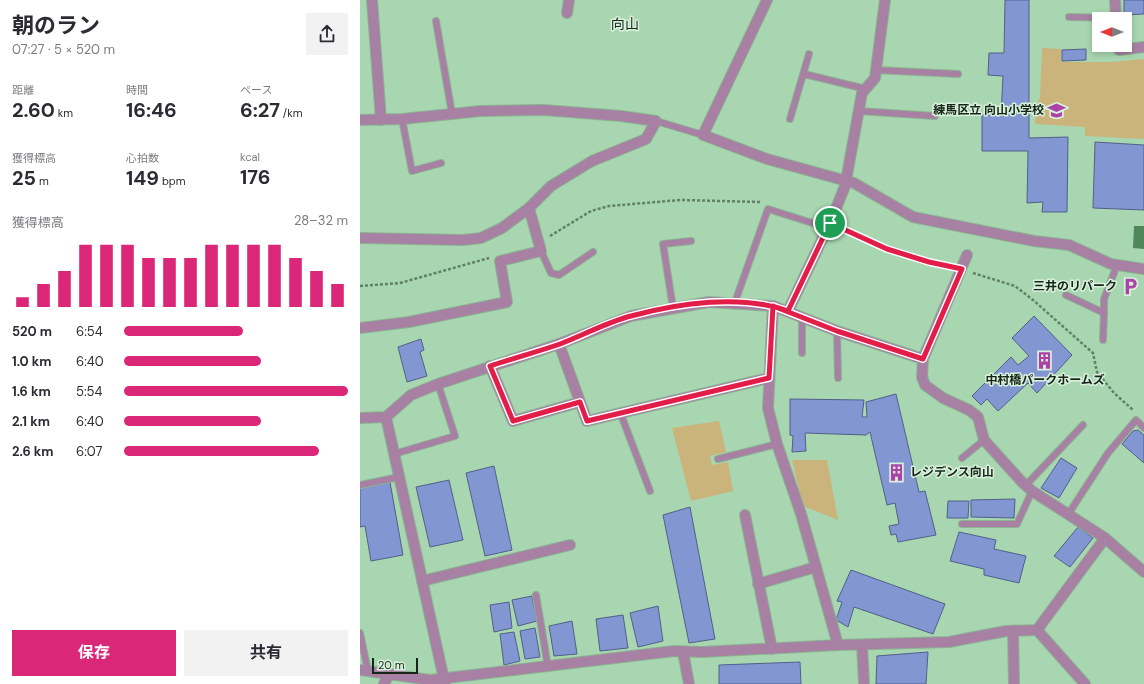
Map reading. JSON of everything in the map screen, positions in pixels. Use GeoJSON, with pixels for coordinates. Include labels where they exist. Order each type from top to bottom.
{"type":"FeatureCollection","features":[{"type":"Feature","properties":{"kind":"street"},"geometry":{"type":"LineString","coordinates":[[372,0],[381,120]]}},
{"type":"Feature","properties":{"kind":"street"},"geometry":{"type":"LineString","coordinates":[[567,13],[569,0]]}},
{"type":"Feature","properties":{"kind":"street"},"geometry":{"type":"LineString","coordinates":[[767,0],[703,135],[767,159],[854,183],[913,217],[1027,240],[1069,245],[1117,265],[1144,269]]}},
{"type":"Feature","properties":{"kind":"street"},"geometry":{"type":"LineString","coordinates":[[788,311],[829,225],[846,181],[862,93],[875,78],[885,0]]}},
{"type":"Feature","properties":{"kind":"street"},"geometry":{"type":"LineString","coordinates":[[1115,0],[1116,12]]}},
{"type":"Feature","properties":{"kind":"street"},"geometry":{"type":"LineString","coordinates":[[1132,48],[1144,47]]}},
{"type":"Feature","properties":{"kind":"street"},"geometry":{"type":"LineString","coordinates":[[360,120],[402,119],[481,111],[544,110],[621,116],[656,121],[646,138],[592,161],[551,186],[529,208],[502,228],[481,238],[463,240],[360,238]]}},
{"type":"Feature","properties":{"kind":"street"},"geometry":{"type":"LineString","coordinates":[[360,328],[409,322],[507,302],[500,261],[540,247],[529,208]]}},
{"type":"Feature","properties":{"kind":"street"},"geometry":{"type":"LineString","coordinates":[[968,255],[923,359],[922,377],[925,385],[943,398],[969,410],[978,417],[982,425],[984,440],[1029,488],[1105,538],[1144,572]]}},
{"type":"Feature","properties":{"kind":"street"},"geometry":{"type":"LineString","coordinates":[[360,418],[386,417],[411,395],[490,366],[559,344],[631,316],[709,302],[735,302],[773,306],[837,331],[923,359]]}},
{"type":"Feature","properties":{"kind":"street"},"geometry":{"type":"LineString","coordinates":[[773,306],[768,408],[777,444],[801,514],[838,645]]}},
{"type":"Feature","properties":{"kind":"street"},"geometry":{"type":"LineString","coordinates":[[559,344],[587,421],[769,378]]}},
{"type":"Feature","properties":{"kind":"street"},"geometry":{"type":"LineString","coordinates":[[490,366],[513,421],[580,402]]}},
{"type":"Feature","properties":{"kind":"street"},"geometry":{"type":"LineString","coordinates":[[386,417],[444,682]]}},
{"type":"Feature","properties":{"kind":"street"},"geometry":{"type":"LineString","coordinates":[[745,515],[772,649]]}},
{"type":"Feature","properties":{"kind":"street"},"geometry":{"type":"LineString","coordinates":[[1037,630],[1105,538]]}},
{"type":"Feature","properties":{"kind":"street"},"geometry":{"type":"LineString","coordinates":[[422,581],[570,545]]}},
{"type":"Feature","properties":{"kind":"street"},"geometry":{"type":"LineString","coordinates":[[758,584],[816,567]]}},
{"type":"Feature","properties":{"kind":"street"},"geometry":{"type":"LineString","coordinates":[[364,671],[444,682],[674,651],[683,652],[949,642],[1013,631],[1037,630]]}},
{"type":"Feature","properties":{"kind":"street"},"geometry":{"type":"LineString","coordinates":[[1037,630],[1085,684]]}},
{"type":"Feature","properties":{"kind":"street"},"geometry":{"type":"LineString","coordinates":[[1013,631],[1014,684]]}},
{"type":"Feature","properties":{"kind":"street"},"geometry":{"type":"LineString","coordinates":[[862,645],[864,684]]}},
{"type":"Feature","properties":{"kind":"street"},"geometry":{"type":"LineString","coordinates":[[683,652],[689,684]]}},
{"type":"Feature","properties":{"kind":"street"},"geometry":{"type":"LineString","coordinates":[[384,684],[389,674]]}},
{"type":"Feature","properties":{"kind":"lane"},"geometry":{"type":"LineString","coordinates":[[1069,17],[1092,17]]}},
{"type":"Feature","properties":{"kind":"lane"},"geometry":{"type":"LineString","coordinates":[[436,21],[452,114]]}},
{"type":"Feature","properties":{"kind":"lane"},"geometry":{"type":"LineString","coordinates":[[790,120],[809,54]]}},
{"type":"Feature","properties":{"kind":"lane"},"geometry":{"type":"LineString","coordinates":[[876,70],[958,74]]}},
{"type":"Feature","properties":{"kind":"lane"},"geometry":{"type":"LineString","coordinates":[[804,74],[866,89]]}},
{"type":"Feature","properties":{"kind":"lane"},"geometry":{"type":"LineString","coordinates":[[858,111],[935,116]]}},
{"type":"Feature","properties":{"kind":"lane"},"geometry":{"type":"LineString","coordinates":[[402,119],[412,171],[441,163]]}},
{"type":"Feature","properties":{"kind":"lane"},"geometry":{"type":"LineString","coordinates":[[656,121],[703,135]]}},
{"type":"Feature","properties":{"kind":"lane"},"geometry":{"type":"LineString","coordinates":[[735,302],[768,210],[829,225]]}},
{"type":"Feature","properties":{"kind":"lane"},"geometry":{"type":"LineString","coordinates":[[673,308],[663,244],[691,241]]}},
{"type":"Feature","properties":{"kind":"lane"},"geometry":{"type":"LineString","coordinates":[[540,247],[551,273],[559,275],[593,252]]}},
{"type":"Feature","properties":{"kind":"lane"},"geometry":{"type":"LineString","coordinates":[[1102,340],[1104,299],[1117,265]]}},
{"type":"Feature","properties":{"kind":"lane"},"geometry":{"type":"LineString","coordinates":[[1066,295],[1104,314]]}},
{"type":"Feature","properties":{"kind":"lane"},"geometry":{"type":"LineString","coordinates":[[802,317],[802,353]]}},
{"type":"Feature","properties":{"kind":"lane"},"geometry":{"type":"LineString","coordinates":[[837,331],[838,378]]}},
{"type":"Feature","properties":{"kind":"lane"},"geometry":{"type":"LineString","coordinates":[[394,454],[455,436],[438,384]]}},
{"type":"Feature","properties":{"kind":"lane"},"geometry":{"type":"LineString","coordinates":[[620,412],[650,491]]}},
{"type":"Feature","properties":{"kind":"lane"},"geometry":{"type":"LineString","coordinates":[[1069,513],[1108,453],[1136,420],[1144,428]]}},
{"type":"Feature","properties":{"kind":"lane"},"geometry":{"type":"LineString","coordinates":[[962,524],[1017,524],[1029,488],[1083,425]]}},
{"type":"Feature","properties":{"kind":"lane"},"geometry":{"type":"LineString","coordinates":[[962,458],[984,440]]}},
{"type":"Feature","properties":{"kind":"lane"},"geometry":{"type":"LineString","coordinates":[[718,459],[777,444]]}},
{"type":"Feature","properties":{"kind":"lane"},"geometry":{"type":"LineString","coordinates":[[360,485],[399,477]]}},
{"type":"Feature","properties":{"kind":"lane"},"geometry":{"type":"LineString","coordinates":[[536,594],[548,667]]}},
{"type":"Feature","properties":{"kind":"lane"},"geometry":{"type":"LineString","coordinates":[[360,633],[364,671]]}},
{"type":"Feature","properties":{"kind":"path"},"geometry":{"type":"LineString","coordinates":[[540,247],[591,211],[609,206],[680,200],[764,202]]}},
{"type":"Feature","properties":{"kind":"path"},"geometry":{"type":"LineString","coordinates":[[829,225],[887,249],[929,262],[962,269],[1015,286],[1093,353],[1097,372],[1114,393],[1134,411]]}},
{"type":"Feature","properties":{"kind":"path"},"geometry":{"type":"LineString","coordinates":[[360,286],[400,283],[494,256]]}},
{"type":"Feature","properties":{"kind":"shaded area"},"geometry":{"type":"Polygon","coordinates":[[[1042,48],[1061,49],[1061,62],[1111,62],[1144,59],[1144,139],[1085,136],[1085,127],[1035,124],[1036,108],[1040,97],[1042,48]]]}},
{"type":"Feature","properties":{"kind":"shaded area"},"geometry":{"type":"Polygon","coordinates":[[[1134,226],[1144,226],[1144,249],[1133,248],[1134,226]]]}},
{"type":"Feature","properties":{"kind":"shaded area"},"geometry":{"type":"Polygon","coordinates":[[[719,421],[726,452],[710,456],[712,465],[728,462],[733,491],[691,501],[672,428],[719,421]]]}},
{"type":"Feature","properties":{"kind":"shaded area"},"geometry":{"type":"Polygon","coordinates":[[[792,460],[827,460],[838,520],[803,506],[792,460]]]}},
{"type":"Feature","properties":{"kind":"building"},"geometry":{"type":"Polygon","coordinates":[[[1005,0],[1029,0],[1029,138],[1068,137],[1067,212],[1042,212],[1043,202],[1027,203],[1028,151],[982,151],[982,115],[1001,115],[1003,76],[988,75],[989,53],[1004,53],[1005,0]]]}},
{"type":"Feature","properties":{"kind":"building"},"geometry":{"type":"Polygon","coordinates":[[[1124,0],[1144,0],[1144,14],[1132,15],[1132,12],[1124,12],[1124,0]]]}},
{"type":"Feature","properties":{"kind":"building"},"geometry":{"type":"Polygon","coordinates":[[[1086,49],[1086,60],[1062,61],[1062,50],[1086,49]]]}},
{"type":"Feature","properties":{"kind":"building"},"geometry":{"type":"Polygon","coordinates":[[[1095,142],[1144,145],[1144,210],[1093,208],[1095,142]]]}},
{"type":"Feature","properties":{"kind":"building","name":"中村橋パークホームズ"},"geometry":{"type":"Polygon","coordinates":[[[1034,316],[1072,355],[1037,393],[1028,383],[998,411],[987,399],[981,405],[972,396],[1011,357],[1018,365],[1029,356],[1012,338],[1034,316]]]}},
{"type":"Feature","properties":{"kind":"building"},"geometry":{"type":"Polygon","coordinates":[[[421,339],[424,350],[420,352],[427,376],[407,382],[398,347],[421,339]]]}},
{"type":"Feature","properties":{"kind":"building","name":"レジデンス向山"},"geometry":{"type":"Polygon","coordinates":[[[896,394],[919,492],[925,491],[936,535],[898,542],[896,534],[891,535],[889,526],[899,524],[895,503],[887,505],[870,432],[866,435],[805,433],[806,451],[792,452],[793,436],[790,435],[790,399],[864,400],[862,417],[867,417],[866,402],[896,394]]]}},
{"type":"Feature","properties":{"kind":"building"},"geometry":{"type":"Polygon","coordinates":[[[1138,430],[1144,435],[1144,463],[1122,444],[1133,431],[1138,430]]]}},
{"type":"Feature","properties":{"kind":"building"},"geometry":{"type":"Polygon","coordinates":[[[1061,458],[1077,468],[1059,498],[1041,488],[1061,458]]]}},
{"type":"Feature","properties":{"kind":"building"},"geometry":{"type":"Polygon","coordinates":[[[494,466],[512,550],[485,556],[466,473],[494,466]]]}},
{"type":"Feature","properties":{"kind":"building"},"geometry":{"type":"Polygon","coordinates":[[[449,480],[463,540],[430,547],[416,487],[449,480]]]}},
{"type":"Feature","properties":{"kind":"building"},"geometry":{"type":"Polygon","coordinates":[[[390,482],[403,555],[371,561],[365,526],[360,527],[360,488],[390,482]]]}},
{"type":"Feature","properties":{"kind":"building"},"geometry":{"type":"Polygon","coordinates":[[[1015,499],[1014,518],[971,517],[971,500],[1015,499]]]}},
{"type":"Feature","properties":{"kind":"building"},"geometry":{"type":"Polygon","coordinates":[[[948,501],[969,501],[968,518],[947,518],[948,501]]]}},
{"type":"Feature","properties":{"kind":"building"},"geometry":{"type":"Polygon","coordinates":[[[690,507],[715,639],[689,643],[663,515],[690,507]]]}},
{"type":"Feature","properties":{"kind":"building"},"geometry":{"type":"Polygon","coordinates":[[[1078,527],[1093,538],[1070,567],[1054,556],[1078,527]]]}},
{"type":"Feature","properties":{"kind":"building"},"geometry":{"type":"Polygon","coordinates":[[[959,532],[996,540],[994,549],[1026,556],[1019,583],[984,575],[984,569],[950,561],[959,532]]]}},
{"type":"Feature","properties":{"kind":"building"},"geometry":{"type":"Polygon","coordinates":[[[851,570],[945,604],[933,634],[854,607],[848,627],[836,620],[842,602],[837,601],[851,570]]]}},
{"type":"Feature","properties":{"kind":"building"},"geometry":{"type":"Polygon","coordinates":[[[532,596],[537,621],[518,626],[512,600],[532,596]]]}},
{"type":"Feature","properties":{"kind":"building"},"geometry":{"type":"Polygon","coordinates":[[[509,602],[512,628],[494,632],[490,605],[509,602]]]}},
{"type":"Feature","properties":{"kind":"building"},"geometry":{"type":"Polygon","coordinates":[[[658,606],[663,641],[638,647],[630,613],[658,606]]]}},
{"type":"Feature","properties":{"kind":"building"},"geometry":{"type":"Polygon","coordinates":[[[623,615],[628,648],[600,651],[596,619],[623,615]]]}},
{"type":"Feature","properties":{"kind":"building"},"geometry":{"type":"Polygon","coordinates":[[[572,621],[577,654],[554,656],[549,626],[572,621]]]}},
{"type":"Feature","properties":{"kind":"building"},"geometry":{"type":"Polygon","coordinates":[[[535,628],[540,657],[525,659],[520,631],[535,628]]]}},
{"type":"Feature","properties":{"kind":"building"},"geometry":{"type":"Polygon","coordinates":[[[514,632],[520,661],[504,665],[500,634],[514,632]]]}},
{"type":"Feature","properties":{"kind":"building"},"geometry":{"type":"Polygon","coordinates":[[[928,652],[926,684],[876,684],[877,656],[928,652]]]}},
{"type":"Feature","properties":{"kind":"building"},"geometry":{"type":"Polygon","coordinates":[[[800,662],[801,684],[719,684],[719,665],[800,662]]]}},
{"type":"Feature","properties":{"kind":"place","name":"練馬区立 向山小学校"},"geometry":{"type":"Point","coordinates":[1057,110]}},
{"type":"Feature","properties":{"kind":"place","name":"三井のリパーク"},"geometry":{"type":"Point","coordinates":[1130,286]}},
{"type":"Feature","properties":{"kind":"place","name":"中村橋パークホームズ"},"geometry":{"type":"Point","coordinates":[1045,361]}},
{"type":"Feature","properties":{"kind":"place","name":"レジデンス向山"},"geometry":{"type":"Point","coordinates":[897,472]}},
{"type":"Feature","properties":{"kind":"district","name":"向山"},"geometry":{"type":"Point","coordinates":[625,24]}},
{"type":"Feature","properties":{"kind":"route"},"geometry":{"type":"LineString","coordinates":[[830,223],[788,311],[773,306],[735,302],[709,302],[673,308],[631,316],[559,344],[490,366],[513,421],[580,402],[587,421],[769,378],[773,306],[837,331],[923,359],[962,269],[929,262],[887,249],[830,223]]}}]}
